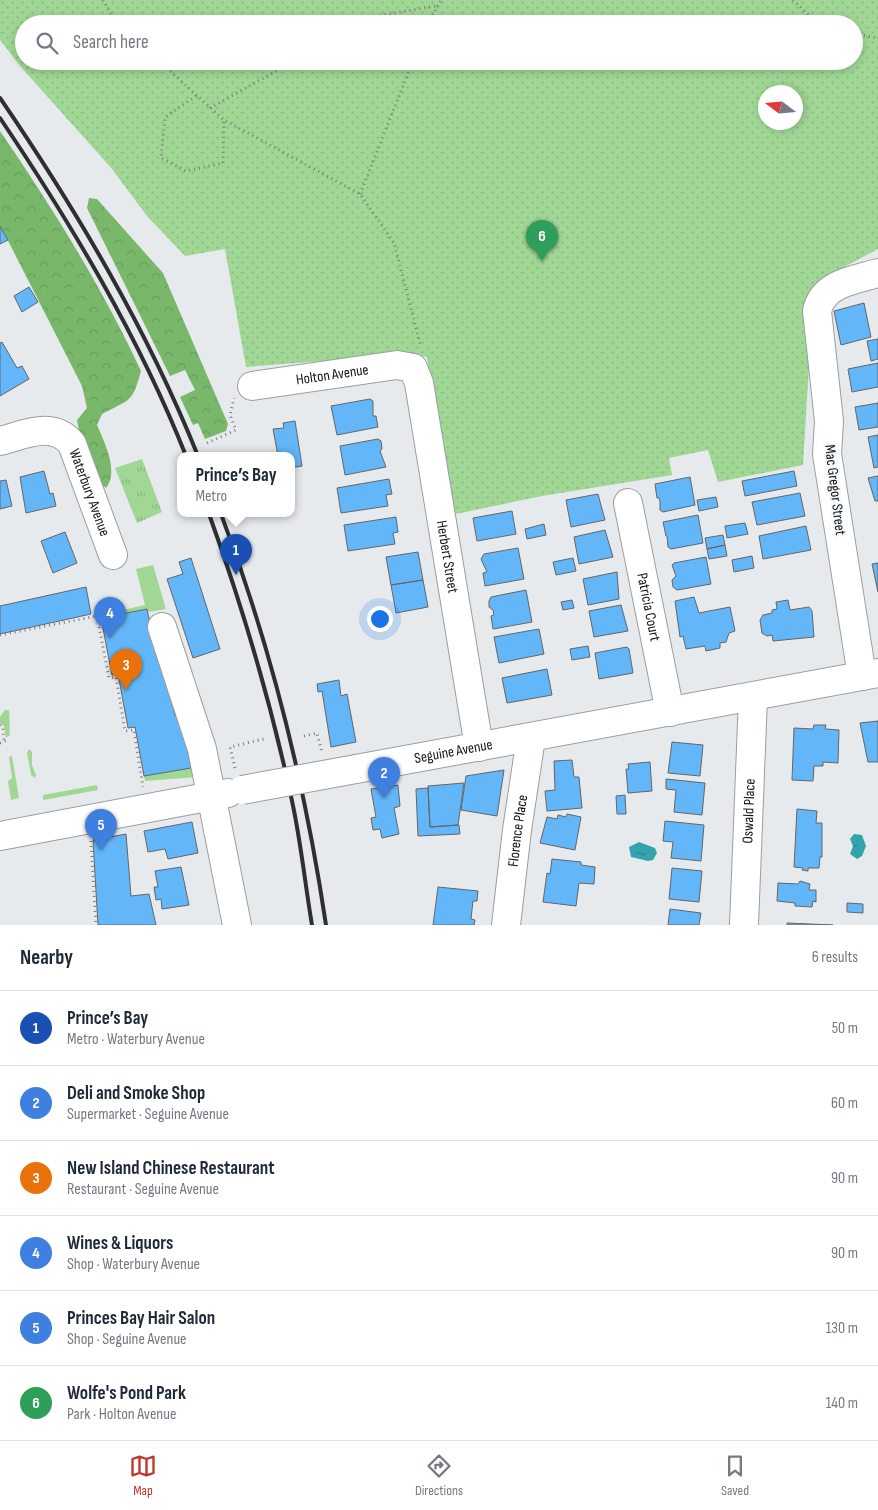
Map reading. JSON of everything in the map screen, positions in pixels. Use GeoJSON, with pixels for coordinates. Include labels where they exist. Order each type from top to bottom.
{"type":"FeatureCollection","features":[{"type":"Feature","properties":{"kind":"street","name":"Mac Gregor Street"},"geometry":{"type":"LineString","coordinates":[[870,675],[827,454],[829,421],[817,311],[819,302],[830,288],[878,273]]}},
{"type":"Feature","properties":{"kind":"street","name":"Holton Avenue"},"geometry":{"type":"LineString","coordinates":[[243,391],[397,365],[413,368]]}},
{"type":"Feature","properties":{"kind":"street","name":"Herbert Street"},"geometry":{"type":"LineString","coordinates":[[413,368],[419,383],[479,747]]}},
{"type":"Feature","properties":{"kind":"street","name":"Waterbury Avenue"},"geometry":{"type":"LineString","coordinates":[[0,441],[43,430],[61,434],[72,444],[113,555]]}},
{"type":"Feature","properties":{"kind":"street","name":"Patricia Court"},"geometry":{"type":"LineString","coordinates":[[628,503],[670,712]]}},
{"type":"Feature","properties":{"kind":"street"},"geometry":{"type":"LineString","coordinates":[[162,627],[194,721],[238,925]]}},
{"type":"Feature","properties":{"kind":"street","name":"Seguine Avenue"},"geometry":{"type":"LineString","coordinates":[[0,836],[210,796],[239,782],[356,769],[870,675]]}},
{"type":"Feature","properties":{"kind":"street","name":"Oswald Place"},"geometry":{"type":"LineString","coordinates":[[744,925],[753,697]]}},
{"type":"Feature","properties":{"kind":"street","name":"Florence Place"},"geometry":{"type":"LineString","coordinates":[[506,925],[517,830],[531,738]]}},
{"type":"Feature","properties":{"kind":"path"},"geometry":{"type":"LineString","coordinates":[[103,0],[112,15]]}},
{"type":"Feature","properties":{"kind":"path"},"geometry":{"type":"LineString","coordinates":[[432,15],[440,0]]}},
{"type":"Feature","properties":{"kind":"path"},"geometry":{"type":"LineString","coordinates":[[793,0],[809,15]]}},
{"type":"Feature","properties":{"kind":"path"},"geometry":{"type":"LineString","coordinates":[[382,15],[436,6]]}},
{"type":"Feature","properties":{"kind":"path"},"geometry":{"type":"LineString","coordinates":[[863,36],[878,38]]}},
{"type":"Feature","properties":{"kind":"path"},"geometry":{"type":"LineString","coordinates":[[169,70],[224,120],[360,194],[394,243],[422,350],[413,368]]}},
{"type":"Feature","properties":{"kind":"path"},"geometry":{"type":"LineString","coordinates":[[210,108],[278,70]]}},
{"type":"Feature","properties":{"kind":"path"},"geometry":{"type":"LineString","coordinates":[[360,194],[409,70]]}},
{"type":"Feature","properties":{"kind":"path"},"geometry":{"type":"LineString","coordinates":[[196,96],[165,117],[161,158],[186,171],[223,163],[224,120]]}},
{"type":"Feature","properties":{"kind":"path"},"geometry":{"type":"LineString","coordinates":[[207,442],[236,430],[230,415],[243,391]]}},
{"type":"Feature","properties":{"kind":"path"},"geometry":{"type":"LineString","coordinates":[[0,635],[35,630],[95,615],[105,600]]}},
{"type":"Feature","properties":{"kind":"path"},"geometry":{"type":"LineString","coordinates":[[95,615],[98,617],[109,678],[116,677],[126,731],[134,730],[143,787]]}},
{"type":"Feature","properties":{"kind":"path"},"geometry":{"type":"LineString","coordinates":[[0,725],[3,728],[4,741]]}},
{"type":"Feature","properties":{"kind":"path"},"geometry":{"type":"LineString","coordinates":[[304,736],[317,733],[323,757]]}},
{"type":"Feature","properties":{"kind":"path"},"geometry":{"type":"LineString","coordinates":[[239,782],[230,747],[264,739]]}},
{"type":"Feature","properties":{"kind":"path"},"geometry":{"type":"LineString","coordinates":[[91,836],[96,925]]}},
{"type":"Feature","properties":{"kind":"green space"},"geometry":{"type":"Polygon","coordinates":[[[0,0],[878,0],[878,249],[846,266],[813,299],[803,465],[718,482],[708,450],[669,458],[672,475],[542,496],[451,515],[434,423],[427,357],[412,354],[246,367],[225,249],[185,256],[147,216],[112,169],[24,70],[863,70],[863,15],[15,15],[15,59],[0,40],[0,0]]]}},
{"type":"Feature","properties":{"kind":"green space"},"geometry":{"type":"Polygon","coordinates":[[[0,131],[93,278],[141,371],[135,390],[129,399],[102,414],[97,425],[107,449],[111,466],[110,481],[106,488],[100,483],[81,441],[77,420],[87,408],[82,386],[0,225],[0,131]]]}},
{"type":"Feature","properties":{"kind":"green space"},"geometry":{"type":"Polygon","coordinates":[[[89,198],[97,199],[163,273],[228,424],[226,431],[205,439],[198,423],[193,425],[180,397],[195,390],[185,370],[170,376],[87,208],[89,198]]]}},
{"type":"Feature","properties":{"kind":"green space"},"geometry":{"type":"Polygon","coordinates":[[[142,459],[162,512],[137,523],[115,468],[142,459]]]}},
{"type":"Feature","properties":{"kind":"green space"},"geometry":{"type":"Polygon","coordinates":[[[153,565],[166,609],[148,612],[147,609],[101,618],[99,612],[107,603],[109,613],[145,605],[136,569],[153,565]]]}},
{"type":"Feature","properties":{"kind":"green space"},"geometry":{"type":"Polygon","coordinates":[[[5,710],[9,710],[10,735],[6,738],[4,726],[0,723],[0,717],[5,710]]]}},
{"type":"Feature","properties":{"kind":"green space"},"geometry":{"type":"Polygon","coordinates":[[[29,749],[32,752],[35,778],[31,775],[27,753],[29,749]]]}},
{"type":"Feature","properties":{"kind":"green space"},"geometry":{"type":"Polygon","coordinates":[[[12,756],[19,798],[11,800],[8,781],[12,778],[9,757],[12,756]]]}},
{"type":"Feature","properties":{"kind":"green space"},"geometry":{"type":"Polygon","coordinates":[[[196,767],[197,777],[145,781],[144,776],[196,767]]]}},
{"type":"Feature","properties":{"kind":"green space"},"geometry":{"type":"Polygon","coordinates":[[[97,785],[98,790],[43,800],[43,795],[97,785]]]}},
{"type":"Feature","properties":{"kind":"water"},"geometry":{"type":"Polygon","coordinates":[[[854,834],[862,835],[866,846],[862,856],[857,859],[850,854],[853,846],[850,839],[854,834]]]}},
{"type":"Feature","properties":{"kind":"water"},"geometry":{"type":"Polygon","coordinates":[[[639,842],[655,848],[657,853],[653,860],[648,861],[631,857],[629,847],[639,842]]]}},
{"type":"Feature","properties":{"kind":"building"},"geometry":{"type":"Polygon","coordinates":[[[0,226],[8,240],[0,244],[0,226]]]}},
{"type":"Feature","properties":{"kind":"building"},"geometry":{"type":"Polygon","coordinates":[[[29,287],[38,302],[22,312],[14,296],[29,287]]]}},
{"type":"Feature","properties":{"kind":"building"},"geometry":{"type":"Polygon","coordinates":[[[864,303],[871,337],[841,345],[834,311],[864,303]]]}},
{"type":"Feature","properties":{"kind":"building"},"geometry":{"type":"Polygon","coordinates":[[[878,339],[878,359],[871,361],[867,341],[878,339]]]}},
{"type":"Feature","properties":{"kind":"building"},"geometry":{"type":"Polygon","coordinates":[[[2,342],[17,368],[22,366],[29,379],[0,396],[0,343],[2,342]]]}},
{"type":"Feature","properties":{"kind":"building"},"geometry":{"type":"Polygon","coordinates":[[[878,363],[878,387],[852,392],[848,369],[878,363]]]}},
{"type":"Feature","properties":{"kind":"building"},"geometry":{"type":"Polygon","coordinates":[[[370,399],[373,401],[373,416],[376,416],[378,427],[337,435],[331,406],[370,399]]]}},
{"type":"Feature","properties":{"kind":"building"},"geometry":{"type":"Polygon","coordinates":[[[878,403],[878,427],[859,430],[855,407],[878,403]]]}},
{"type":"Feature","properties":{"kind":"building"},"geometry":{"type":"Polygon","coordinates":[[[295,421],[302,466],[295,467],[295,452],[277,452],[273,429],[284,428],[283,423],[295,421]]]}},
{"type":"Feature","properties":{"kind":"building"},"geometry":{"type":"Polygon","coordinates":[[[878,435],[878,467],[874,468],[868,437],[878,435]]]}},
{"type":"Feature","properties":{"kind":"building"},"geometry":{"type":"Polygon","coordinates":[[[378,439],[381,441],[382,449],[380,451],[386,467],[345,475],[340,446],[378,439]]]}},
{"type":"Feature","properties":{"kind":"building"},"geometry":{"type":"Polygon","coordinates":[[[44,471],[50,494],[53,493],[56,506],[26,513],[20,477],[44,471]]]}},
{"type":"Feature","properties":{"kind":"building"},"geometry":{"type":"Polygon","coordinates":[[[794,471],[797,486],[745,496],[742,481],[794,471]]]}},
{"type":"Feature","properties":{"kind":"building"},"geometry":{"type":"Polygon","coordinates":[[[878,476],[878,501],[875,501],[868,478],[878,476]]]}},
{"type":"Feature","properties":{"kind":"building"},"geometry":{"type":"Polygon","coordinates":[[[690,477],[695,505],[663,512],[660,510],[660,501],[657,498],[655,484],[690,477]]]}},
{"type":"Feature","properties":{"kind":"building"},"geometry":{"type":"Polygon","coordinates":[[[389,479],[392,494],[386,495],[388,506],[341,513],[337,488],[389,479]]]}},
{"type":"Feature","properties":{"kind":"building"},"geometry":{"type":"Polygon","coordinates":[[[6,480],[12,506],[0,509],[0,481],[6,480]]]}},
{"type":"Feature","properties":{"kind":"building"},"geometry":{"type":"Polygon","coordinates":[[[800,493],[805,516],[757,525],[752,502],[800,493]]]}},
{"type":"Feature","properties":{"kind":"building"},"geometry":{"type":"Polygon","coordinates":[[[598,494],[605,520],[571,527],[566,500],[598,494]]]}},
{"type":"Feature","properties":{"kind":"building"},"geometry":{"type":"Polygon","coordinates":[[[716,497],[718,507],[699,511],[697,500],[716,497]]]}},
{"type":"Feature","properties":{"kind":"building"},"geometry":{"type":"Polygon","coordinates":[[[512,511],[516,534],[477,541],[473,518],[512,511]]]}},
{"type":"Feature","properties":{"kind":"building"},"geometry":{"type":"Polygon","coordinates":[[[698,515],[703,543],[671,549],[668,547],[663,522],[698,515]]]}},
{"type":"Feature","properties":{"kind":"building"},"geometry":{"type":"Polygon","coordinates":[[[396,517],[398,532],[393,533],[395,544],[348,551],[344,525],[396,517]]]}},
{"type":"Feature","properties":{"kind":"building"},"geometry":{"type":"Polygon","coordinates":[[[745,523],[748,534],[727,538],[725,526],[745,523]]]}},
{"type":"Feature","properties":{"kind":"building"},"geometry":{"type":"Polygon","coordinates":[[[544,524],[546,535],[527,539],[525,529],[544,524]]]}},
{"type":"Feature","properties":{"kind":"building"},"geometry":{"type":"Polygon","coordinates":[[[806,526],[811,550],[763,559],[759,536],[806,526]]]}},
{"type":"Feature","properties":{"kind":"building"},"geometry":{"type":"Polygon","coordinates":[[[605,530],[613,557],[579,564],[574,537],[605,530]]]}},
{"type":"Feature","properties":{"kind":"building"},"geometry":{"type":"Polygon","coordinates":[[[65,532],[77,563],[53,573],[41,541],[65,532]]]}},
{"type":"Feature","properties":{"kind":"building"},"geometry":{"type":"Polygon","coordinates":[[[723,535],[725,545],[707,549],[705,538],[723,535]]]}},
{"type":"Feature","properties":{"kind":"building"},"geometry":{"type":"Polygon","coordinates":[[[725,545],[727,556],[709,559],[707,549],[725,545]]]}},
{"type":"Feature","properties":{"kind":"building"},"geometry":{"type":"Polygon","coordinates":[[[518,548],[524,579],[485,586],[483,573],[487,572],[481,559],[484,554],[518,548]]]}},
{"type":"Feature","properties":{"kind":"building"},"geometry":{"type":"Polygon","coordinates":[[[418,552],[423,580],[391,585],[386,557],[418,552]]]}},
{"type":"Feature","properties":{"kind":"building"},"geometry":{"type":"Polygon","coordinates":[[[752,556],[754,568],[734,572],[732,560],[752,556]]]}},
{"type":"Feature","properties":{"kind":"building"},"geometry":{"type":"Polygon","coordinates":[[[706,557],[711,584],[677,590],[673,587],[672,580],[676,576],[672,565],[674,563],[706,557]]]}},
{"type":"Feature","properties":{"kind":"building"},"geometry":{"type":"Polygon","coordinates":[[[191,558],[220,649],[193,658],[167,579],[183,574],[179,562],[191,558]]]}},
{"type":"Feature","properties":{"kind":"building"},"geometry":{"type":"Polygon","coordinates":[[[573,558],[576,571],[556,575],[553,562],[573,558]]]}},
{"type":"Feature","properties":{"kind":"building"},"geometry":{"type":"Polygon","coordinates":[[[878,563],[878,592],[872,564],[878,563]]]}},
{"type":"Feature","properties":{"kind":"building"},"geometry":{"type":"Polygon","coordinates":[[[617,572],[619,599],[588,605],[583,579],[617,572]]]}},
{"type":"Feature","properties":{"kind":"building"},"geometry":{"type":"Polygon","coordinates":[[[423,580],[428,607],[396,613],[391,585],[423,580]]]}},
{"type":"Feature","properties":{"kind":"building"},"geometry":{"type":"Polygon","coordinates":[[[86,587],[91,614],[0,634],[0,606],[86,587]]]}},
{"type":"Feature","properties":{"kind":"building"},"geometry":{"type":"Polygon","coordinates":[[[526,590],[532,622],[493,629],[491,616],[494,615],[493,610],[489,607],[491,597],[526,590]]]}},
{"type":"Feature","properties":{"kind":"building"},"geometry":{"type":"Polygon","coordinates":[[[694,597],[699,613],[730,607],[735,631],[729,633],[726,642],[720,643],[720,648],[706,651],[705,646],[686,649],[683,636],[680,637],[675,601],[694,597]]]}},
{"type":"Feature","properties":{"kind":"building"},"geometry":{"type":"Polygon","coordinates":[[[572,600],[574,608],[563,610],[561,602],[572,600]]]}},
{"type":"Feature","properties":{"kind":"building"},"geometry":{"type":"Polygon","coordinates":[[[788,600],[790,610],[809,607],[812,611],[814,637],[773,641],[772,635],[767,636],[762,633],[760,620],[763,615],[772,613],[772,610],[777,609],[776,602],[788,600]]]}},
{"type":"Feature","properties":{"kind":"building"},"geometry":{"type":"Polygon","coordinates":[[[621,605],[628,631],[594,637],[589,611],[621,605]]]}},
{"type":"Feature","properties":{"kind":"building"},"geometry":{"type":"Polygon","coordinates":[[[147,609],[158,662],[164,661],[175,716],[181,715],[191,768],[144,776],[135,727],[128,728],[118,674],[112,675],[101,618],[147,609]]]}},
{"type":"Feature","properties":{"kind":"building"},"geometry":{"type":"Polygon","coordinates":[[[539,629],[544,654],[499,663],[494,637],[539,629]]]}},
{"type":"Feature","properties":{"kind":"building"},"geometry":{"type":"Polygon","coordinates":[[[588,646],[590,657],[572,660],[570,649],[588,646]]]}},
{"type":"Feature","properties":{"kind":"building"},"geometry":{"type":"Polygon","coordinates":[[[627,647],[633,673],[599,679],[595,653],[627,647]]]}},
{"type":"Feature","properties":{"kind":"building"},"geometry":{"type":"Polygon","coordinates":[[[547,669],[552,695],[507,703],[502,678],[547,669]]]}},
{"type":"Feature","properties":{"kind":"building"},"geometry":{"type":"Polygon","coordinates":[[[339,680],[341,696],[347,694],[356,742],[331,747],[322,691],[318,692],[317,684],[339,680]]]}},
{"type":"Feature","properties":{"kind":"building"},"geometry":{"type":"Polygon","coordinates":[[[878,721],[878,762],[868,762],[860,723],[878,721]]]}},
{"type":"Feature","properties":{"kind":"building"},"geometry":{"type":"Polygon","coordinates":[[[814,725],[826,725],[825,729],[839,730],[838,763],[823,762],[823,766],[814,766],[813,781],[792,780],[794,728],[813,729],[814,725]]]}},
{"type":"Feature","properties":{"kind":"building"},"geometry":{"type":"Polygon","coordinates":[[[672,742],[703,745],[700,776],[668,773],[672,742]]]}},
{"type":"Feature","properties":{"kind":"building"},"geometry":{"type":"Polygon","coordinates":[[[572,760],[574,777],[579,777],[582,808],[547,811],[545,791],[555,790],[554,761],[572,760]]]}},
{"type":"Feature","properties":{"kind":"building"},"geometry":{"type":"Polygon","coordinates":[[[650,762],[652,791],[628,793],[626,769],[629,769],[628,764],[650,762]]]}},
{"type":"Feature","properties":{"kind":"building"},"geometry":{"type":"Polygon","coordinates":[[[504,770],[497,816],[461,810],[466,776],[504,770]]]}},
{"type":"Feature","properties":{"kind":"building"},"geometry":{"type":"Polygon","coordinates":[[[666,779],[705,783],[702,815],[674,812],[676,790],[666,789],[666,779]]]}},
{"type":"Feature","properties":{"kind":"building"},"geometry":{"type":"Polygon","coordinates":[[[464,783],[458,825],[430,827],[428,786],[464,783]]]}},
{"type":"Feature","properties":{"kind":"building"},"geometry":{"type":"Polygon","coordinates":[[[398,785],[400,806],[394,808],[399,834],[382,838],[380,829],[373,830],[371,818],[376,817],[371,789],[398,785]]]}},
{"type":"Feature","properties":{"kind":"building"},"geometry":{"type":"Polygon","coordinates":[[[428,788],[430,827],[459,825],[460,834],[418,836],[416,789],[428,788]]]}},
{"type":"Feature","properties":{"kind":"building"},"geometry":{"type":"Polygon","coordinates":[[[625,795],[626,814],[617,814],[616,796],[625,795]]]}},
{"type":"Feature","properties":{"kind":"building"},"geometry":{"type":"Polygon","coordinates":[[[797,809],[817,811],[816,823],[822,823],[822,857],[820,857],[819,868],[808,868],[808,871],[802,870],[803,868],[794,867],[797,809]]]}},
{"type":"Feature","properties":{"kind":"building"},"geometry":{"type":"Polygon","coordinates":[[[567,814],[581,817],[575,850],[540,843],[547,817],[557,819],[558,815],[566,817],[567,814]]]}},
{"type":"Feature","properties":{"kind":"building"},"geometry":{"type":"Polygon","coordinates":[[[665,821],[704,825],[701,861],[671,858],[673,842],[663,841],[665,821]]]}},
{"type":"Feature","properties":{"kind":"building"},"geometry":{"type":"Polygon","coordinates":[[[192,822],[198,853],[168,859],[165,849],[148,852],[144,831],[192,822]]]}},
{"type":"Feature","properties":{"kind":"building"},"geometry":{"type":"Polygon","coordinates":[[[126,834],[131,896],[149,894],[156,925],[98,925],[93,840],[126,834]]]}},
{"type":"Feature","properties":{"kind":"building"},"geometry":{"type":"Polygon","coordinates":[[[552,859],[581,862],[581,865],[595,867],[594,884],[579,883],[576,906],[543,902],[547,873],[550,874],[552,859]]]}},
{"type":"Feature","properties":{"kind":"building"},"geometry":{"type":"Polygon","coordinates":[[[181,867],[189,905],[162,909],[161,899],[156,900],[154,887],[158,887],[155,871],[181,867]]]}},
{"type":"Feature","properties":{"kind":"building"},"geometry":{"type":"Polygon","coordinates":[[[672,868],[702,871],[699,902],[669,899],[672,868]]]}},
{"type":"Feature","properties":{"kind":"building"},"geometry":{"type":"Polygon","coordinates":[[[800,881],[810,884],[809,890],[816,890],[816,902],[813,901],[812,907],[795,906],[795,903],[777,901],[778,883],[798,884],[800,881]]]}},
{"type":"Feature","properties":{"kind":"building"},"geometry":{"type":"Polygon","coordinates":[[[438,887],[478,891],[477,901],[473,901],[471,919],[475,920],[474,925],[433,925],[438,887]]]}},
{"type":"Feature","properties":{"kind":"building"},"geometry":{"type":"Polygon","coordinates":[[[847,903],[863,904],[863,913],[847,912],[847,903]]]}},
{"type":"Feature","properties":{"kind":"building"},"geometry":{"type":"Polygon","coordinates":[[[670,909],[701,913],[699,925],[668,925],[670,909]]]}},
{"type":"Feature","properties":{"kind":"building"},"geometry":{"type":"Polygon","coordinates":[[[787,923],[833,925],[787,925],[787,923]]]}},
{"type":"Feature","properties":{"kind":"railway"},"geometry":{"type":"LineString","coordinates":[[0,98],[83,227],[109,272],[156,362],[196,452]]}},
{"type":"Feature","properties":{"kind":"railway"},"geometry":{"type":"LineString","coordinates":[[0,118],[53,199],[102,282],[147,368],[184,452]]}},
{"type":"Feature","properties":{"kind":"railway"},"geometry":{"type":"LineString","coordinates":[[210,517],[245,620],[284,764],[295,816],[312,925]]}},
{"type":"Feature","properties":{"kind":"railway"},"geometry":{"type":"LineString","coordinates":[[222,517],[256,614],[284,716],[308,820],[326,925]]}},
{"type":"Feature","properties":{"kind":"place","name":"Wolfe's Pond Park"},"geometry":{"type":"Point","coordinates":[542,261]}},
{"type":"Feature","properties":{"kind":"place","name":"Prince’s Bay"},"geometry":{"type":"Point","coordinates":[236,575]}},
{"type":"Feature","properties":{"kind":"place","name":"Wines & Liquors"},"geometry":{"type":"Point","coordinates":[110,638]}},
{"type":"Feature","properties":{"kind":"place","name":"New Island Chinese Restaurant"},"geometry":{"type":"Point","coordinates":[126,690]}},
{"type":"Feature","properties":{"kind":"place","name":"Deli and Smoke Shop"},"geometry":{"type":"Point","coordinates":[384,798]}},
{"type":"Feature","properties":{"kind":"place","name":"Princes Bay Hair Salon"},"geometry":{"type":"Point","coordinates":[101,850]}}]}
